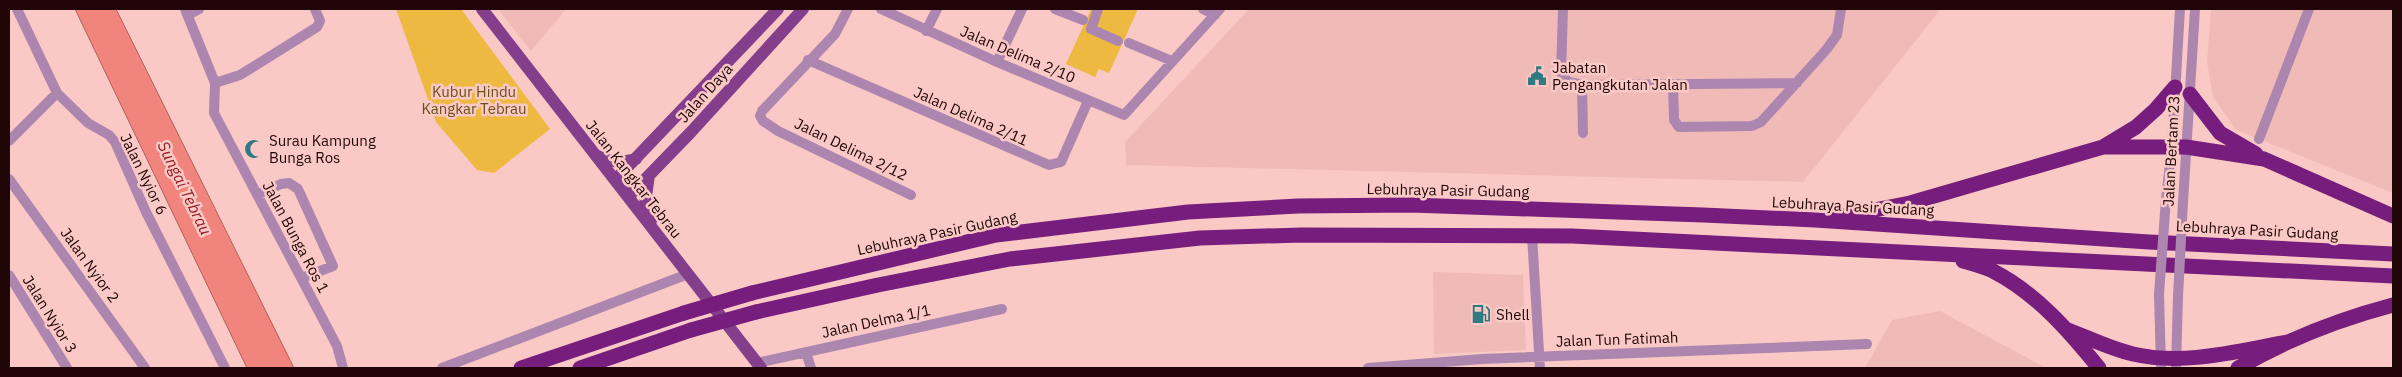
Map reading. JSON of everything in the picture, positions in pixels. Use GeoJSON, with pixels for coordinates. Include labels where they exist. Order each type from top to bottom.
{"type":"FeatureCollection","features":[{"type":"Feature","properties":{"kind":"highway"},"geometry":{"type":"LineString","coordinates":[[2103,148],[2136,127],[2156,109],[2175,87]]}},
{"type":"Feature","properties":{"kind":"highway"},"geometry":{"type":"LineString","coordinates":[[2190,94],[2220,133],[2264,159],[2393,216]]}},
{"type":"Feature","properties":{"kind":"highway"},"geometry":{"type":"LineString","coordinates":[[1815,220],[1910,203],[2103,148],[2179,147],[2264,159]]}},
{"type":"Feature","properties":{"kind":"highway","name":"Lebuhraya Pasir Gudang"},"geometry":{"type":"LineString","coordinates":[[521,368],[684,313],[752,293],[996,235],[1188,212],[1298,206],[1411,205],[1815,220],[2149,242],[2393,254]]}},
{"type":"Feature","properties":{"kind":"highway"},"geometry":{"type":"LineString","coordinates":[[580,368],[691,330],[756,312],[878,285],[1010,259],[1200,238],[1532,235],[2393,276]]}},
{"type":"Feature","properties":{"kind":"highway"},"geometry":{"type":"LineString","coordinates":[[1944,255],[1992,270],[2023,290],[2068,330],[2099,368]]}},
{"type":"Feature","properties":{"kind":"highway"},"geometry":{"type":"LineString","coordinates":[[2238,368],[2288,342],[2365,312],[2393,305]]}},
{"type":"Feature","properties":{"kind":"highway"},"geometry":{"type":"LineString","coordinates":[[2068,330],[2131,354],[2160,363],[2176,364],[2288,342]]}},
{"type":"Feature","properties":{"kind":"main road","name":"Jalan Kangkar Tebrau"},"geometry":{"type":"LineString","coordinates":[[482,9],[759,365]]}},
{"type":"Feature","properties":{"kind":"main road","name":"Jalan Daya"},"geometry":{"type":"LineString","coordinates":[[614,180],[778,9]]}},
{"type":"Feature","properties":{"kind":"main road","name":"Jalan Daya"},"geometry":{"type":"LineString","coordinates":[[628,197],[803,9]]}},
{"type":"Feature","properties":{"kind":"main road"},"geometry":{"type":"LineString","coordinates":[[757,32],[724,76],[724,81],[731,81],[761,55]]}},
{"type":"Feature","properties":{"kind":"main road"},"geometry":{"type":"LineString","coordinates":[[594,154],[611,162],[624,163],[636,159]]}},
{"type":"Feature","properties":{"kind":"main road"},"geometry":{"type":"LineString","coordinates":[[649,175],[645,204],[654,231]]}},
{"type":"Feature","properties":{"kind":"street","name":"Jalan Nyior 6"},"geometry":{"type":"LineString","coordinates":[[17,9],[57,93],[88,123],[109,134],[115,142],[146,212],[225,368]]}},
{"type":"Feature","properties":{"kind":"street"},"geometry":{"type":"LineString","coordinates":[[187,12],[199,9]]}},
{"type":"Feature","properties":{"kind":"street"},"geometry":{"type":"LineString","coordinates":[[215,83],[240,75],[317,27],[320,20],[315,9]]}},
{"type":"Feature","properties":{"kind":"street"},"geometry":{"type":"LineString","coordinates":[[808,60],[835,34],[848,9]]}},
{"type":"Feature","properties":{"kind":"street","name":"Jalan Delima 2/10"},"geometry":{"type":"LineString","coordinates":[[881,9],[997,62],[1124,115],[1172,62]]}},
{"type":"Feature","properties":{"kind":"street"},"geometry":{"type":"LineString","coordinates":[[926,31],[938,9]]}},
{"type":"Feature","properties":{"kind":"street"},"geometry":{"type":"LineString","coordinates":[[997,62],[1022,9]]}},
{"type":"Feature","properties":{"kind":"street"},"geometry":{"type":"LineString","coordinates":[[1055,9],[1083,20]]}},
{"type":"Feature","properties":{"kind":"street"},"geometry":{"type":"LineString","coordinates":[[1098,9],[1091,29],[1172,62],[1217,12]]}},
{"type":"Feature","properties":{"kind":"street"},"geometry":{"type":"LineString","coordinates":[[1202,9],[1217,12]]}},
{"type":"Feature","properties":{"kind":"street"},"geometry":{"type":"LineString","coordinates":[[1563,9],[1561,73],[1568,82],[1582,85],[1797,83]]}},
{"type":"Feature","properties":{"kind":"street"},"geometry":{"type":"LineString","coordinates":[[1673,84],[1674,120],[1676,125],[1681,127],[1752,126],[1761,122],[1837,35],[1841,9]]}},
{"type":"Feature","properties":{"kind":"street","name":"Jalan Bertam 23"},"geometry":{"type":"LineString","coordinates":[[2176,364],[2183,202],[2175,87],[2180,9]]}},
{"type":"Feature","properties":{"kind":"street","name":"Jalan Bertam 23"},"geometry":{"type":"LineString","coordinates":[[2160,363],[2160,294],[2166,199],[2190,94],[2195,9]]}},
{"type":"Feature","properties":{"kind":"street"},"geometry":{"type":"LineString","coordinates":[[2259,139],[2309,9]]}},
{"type":"Feature","properties":{"kind":"street","name":"Jalan Bunga Ros 1"},"geometry":{"type":"LineString","coordinates":[[187,12],[215,83],[214,113],[337,346],[343,368]]}},
{"type":"Feature","properties":{"kind":"street","name":"Jalan Delima 2/11"},"geometry":{"type":"LineString","coordinates":[[808,60],[1049,166],[1061,162],[1088,101]]}},
{"type":"Feature","properties":{"kind":"street","name":"Jalan Delima 2/12"},"geometry":{"type":"LineString","coordinates":[[808,60],[760,113],[761,119],[778,131],[911,195]]}},
{"type":"Feature","properties":{"kind":"street"},"geometry":{"type":"LineString","coordinates":[[1582,85],[1583,134]]}},
{"type":"Feature","properties":{"kind":"street"},"geometry":{"type":"LineString","coordinates":[[9,141],[57,93]]}},
{"type":"Feature","properties":{"kind":"street","name":"Jalan Nyior 2"},"geometry":{"type":"LineString","coordinates":[[9,179],[145,368]]}},
{"type":"Feature","properties":{"kind":"street"},"geometry":{"type":"LineString","coordinates":[[257,195],[281,184],[288,183],[298,189],[333,266],[302,278]]}},
{"type":"Feature","properties":{"kind":"street"},"geometry":{"type":"LineString","coordinates":[[1532,235],[1540,368]]}},
{"type":"Feature","properties":{"kind":"street"},"geometry":{"type":"LineString","coordinates":[[442,368],[688,274]]}},
{"type":"Feature","properties":{"kind":"street","name":"Jalan Nyior 3"},"geometry":{"type":"LineString","coordinates":[[9,276],[67,368]]}},
{"type":"Feature","properties":{"kind":"street","name":"Jalan Delma 1/1"},"geometry":{"type":"LineString","coordinates":[[759,365],[806,352],[1002,309]]}},
{"type":"Feature","properties":{"kind":"street","name":"Jalan Tun Fatimah"},"geometry":{"type":"LineString","coordinates":[[1368,368],[1482,359],[1867,344]]}},
{"type":"Feature","properties":{"kind":"street"},"geometry":{"type":"LineString","coordinates":[[806,352],[811,368]]}},
{"type":"Feature","properties":{"kind":"shaded area"},"geometry":{"type":"Polygon","coordinates":[[[498,9],[566,9],[531,51],[498,9]]]}},
{"type":"Feature","properties":{"kind":"shaded area","name":"Jabatan Pengangkutan Jalan"},"geometry":{"type":"Polygon","coordinates":[[[1249,9],[1941,9],[1803,182],[1126,165],[1125,142],[1249,9]]]}},
{"type":"Feature","properties":{"kind":"shaded area"},"geometry":{"type":"Polygon","coordinates":[[[2211,9],[2393,9],[2393,193],[2236,130],[2213,97],[2207,62],[2211,9]]]}},
{"type":"Feature","properties":{"kind":"shaded area"},"geometry":{"type":"Polygon","coordinates":[[[1433,272],[1523,275],[1526,350],[1434,354],[1433,272]]]}},
{"type":"Feature","properties":{"kind":"shaded area"},"geometry":{"type":"Polygon","coordinates":[[[1940,311],[2046,368],[1865,368],[1892,320],[1940,311]]]}},
{"type":"Feature","properties":{"kind":"green space","name":"Kubur Hindu Kangkar Tebrau"},"geometry":{"type":"Polygon","coordinates":[[[396,9],[461,9],[550,129],[494,173],[477,170],[436,122],[396,9]]]}},
{"type":"Feature","properties":{"kind":"green space"},"geometry":{"type":"Polygon","coordinates":[[[1091,9],[1138,9],[1109,73],[1099,69],[1095,77],[1066,64],[1091,9]]]}},
{"type":"Feature","properties":{"kind":"water","name":"Sungai Tebrau"},"geometry":{"type":"Polygon","coordinates":[[[75,9],[116,9],[294,368],[247,368],[75,9]]]}},
{"type":"Feature","properties":{"kind":"place","name":"Jabatan Pengangkutan Jalan"},"geometry":{"type":"Point","coordinates":[1537,76]}},
{"type":"Feature","properties":{"kind":"place","name":"Surau Kampung Bunga Ros"},"geometry":{"type":"Point","coordinates":[254,149]}},
{"type":"Feature","properties":{"kind":"place","name":"Shell"},"geometry":{"type":"Point","coordinates":[1481,314]}}]}
